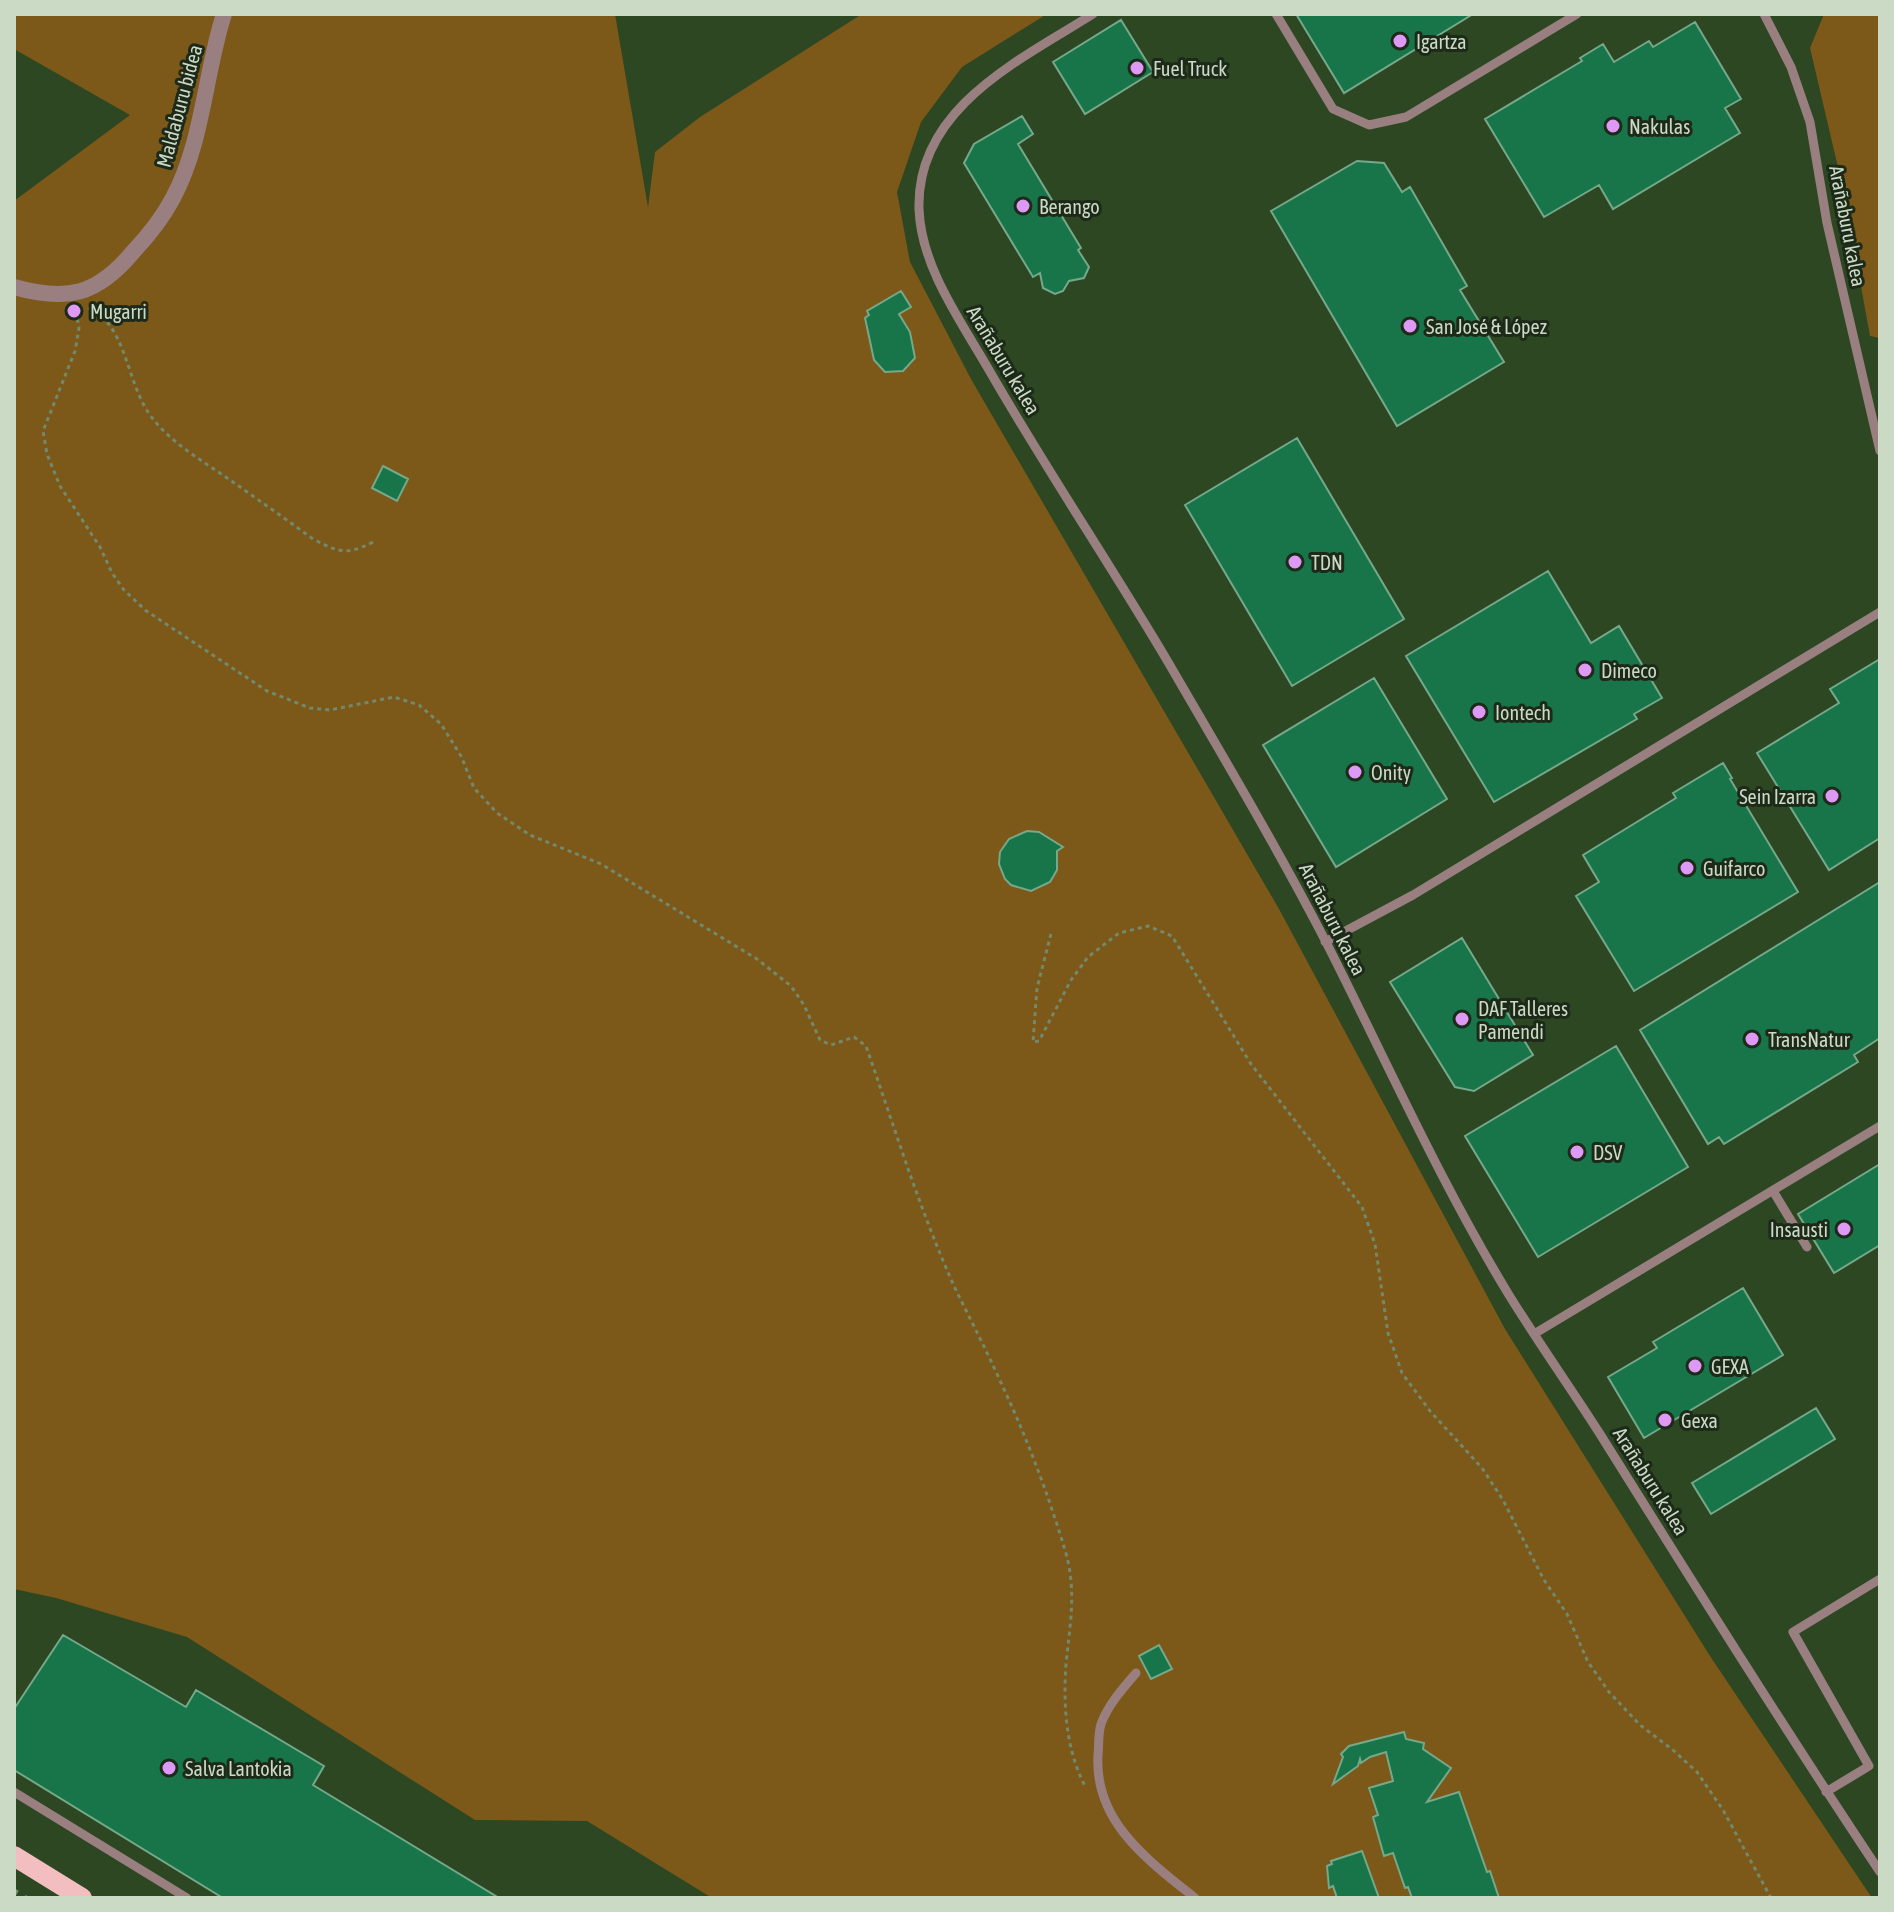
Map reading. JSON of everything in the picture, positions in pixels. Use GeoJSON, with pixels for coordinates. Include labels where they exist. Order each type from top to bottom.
{"type":"FeatureCollection","features":[{"type":"Feature","properties":{"kind":"main road"},"geometry":{"type":"LineString","coordinates":[[14,1856],[82,1898]]}},
{"type":"Feature","properties":{"kind":"street","name":"Maldaburu bidea"},"geometry":{"type":"LineString","coordinates":[[74,295],[102,283],[123,265],[174,197],[189,155],[224,14]]}},
{"type":"Feature","properties":{"kind":"street"},"geometry":{"type":"LineString","coordinates":[[14,287],[45,294],[74,295]]}},
{"type":"Feature","properties":{"kind":"lane","name":"Arañaburu kalea"},"geometry":{"type":"LineString","coordinates":[[1093,14],[994,77],[962,103],[939,133],[925,161],[919,195],[919,217],[925,244],[950,303],[1003,395],[1163,655],[1271,840],[1422,1137],[1509,1295],[1880,1872]]}},
{"type":"Feature","properties":{"kind":"lane"},"geometry":{"type":"LineString","coordinates":[[1276,14],[1333,109],[1369,125],[1406,117],[1577,14]]}},
{"type":"Feature","properties":{"kind":"lane","name":"Arañaburu kalea"},"geometry":{"type":"LineString","coordinates":[[1764,14],[1791,67],[1810,122],[1827,223],[1880,451]]}},
{"type":"Feature","properties":{"kind":"lane"},"geometry":{"type":"LineString","coordinates":[[1325,942],[1413,895],[1880,612]]}},
{"type":"Feature","properties":{"kind":"lane"},"geometry":{"type":"LineString","coordinates":[[1534,1334],[1880,1126]]}},
{"type":"Feature","properties":{"kind":"lane"},"geometry":{"type":"LineString","coordinates":[[1773,1191],[1807,1247]]}},
{"type":"Feature","properties":{"kind":"lane"},"geometry":{"type":"LineString","coordinates":[[1826,1792],[1869,1766],[1793,1632],[1880,1579]]}},
{"type":"Feature","properties":{"kind":"lane"},"geometry":{"type":"LineString","coordinates":[[1136,1673],[1117,1696],[1100,1726],[1098,1768],[1103,1798],[1121,1832],[1137,1850],[1195,1898]]}},
{"type":"Feature","properties":{"kind":"lane"},"geometry":{"type":"LineString","coordinates":[[14,1792],[187,1898]]}},
{"type":"Feature","properties":{"kind":"path"},"geometry":{"type":"LineString","coordinates":[[74,295],[83,306],[96,311],[112,328],[124,353],[134,390],[149,414],[176,443],[313,539],[338,552],[356,551],[373,542]]}},
{"type":"Feature","properties":{"kind":"path"},"geometry":{"type":"LineString","coordinates":[[74,295],[79,328],[75,351],[43,431],[47,454],[60,486],[100,547],[112,573],[145,610],[267,691],[310,708],[330,710],[394,697],[419,705],[441,724],[461,756],[474,788],[497,813],[530,835],[601,864],[757,959],[791,986],[804,1005],[820,1040],[831,1045],[854,1037],[866,1046],[928,1224],[1003,1386],[1041,1478],[1066,1552],[1072,1583],[1073,1614],[1066,1665],[1068,1739],[1088,1791]]}},
{"type":"Feature","properties":{"kind":"path"},"geometry":{"type":"LineString","coordinates":[[1051,934],[1037,988],[1033,1042],[1039,1041],[1071,980],[1088,957],[1119,933],[1148,926],[1172,936],[1251,1064],[1362,1207],[1375,1244],[1388,1333],[1402,1373],[1430,1411],[1482,1468],[1503,1500],[1544,1580],[1567,1614],[1588,1662],[1602,1682],[1640,1725],[1697,1772],[1723,1810],[1771,1898]]}},
{"type":"Feature","properties":{"kind":"shaded area"},"geometry":{"type":"Polygon","coordinates":[[[14,14],[615,14],[648,207],[655,152],[700,117],[862,14],[1047,14],[962,67],[921,122],[897,192],[910,262],[971,379],[1279,909],[1505,1329],[1710,1656],[1872,1898],[712,1898],[587,1821],[475,1820],[187,1637],[56,1598],[14,1589],[14,201],[130,115],[14,49],[14,14]]]}},
{"type":"Feature","properties":{"kind":"shaded area"},"geometry":{"type":"Polygon","coordinates":[[[1824,14],[1880,14],[1880,338],[1870,336],[1844,193],[1810,48],[1824,14]]]}},
{"type":"Feature","properties":{"kind":"building"},"geometry":{"type":"Polygon","coordinates":[[[1296,14],[1473,14],[1344,93],[1296,14]]]}},
{"type":"Feature","properties":{"kind":"building"},"geometry":{"type":"Polygon","coordinates":[[[1121,20],[1153,72],[1085,114],[1053,62],[1121,20]]]}},
{"type":"Feature","properties":{"kind":"building","name":"Nakulas"},"geometry":{"type":"Polygon","coordinates":[[[1695,22],[1741,99],[1725,108],[1740,133],[1613,209],[1599,185],[1544,217],[1485,119],[1582,61],[1580,58],[1603,44],[1614,62],[1649,41],[1653,47],[1695,22]]]}},
{"type":"Feature","properties":{"kind":"building","name":"Berango"},"geometry":{"type":"Polygon","coordinates":[[[1022,116],[1033,134],[1018,144],[1081,248],[1078,250],[1089,267],[1084,278],[1069,281],[1063,291],[1055,294],[1043,288],[1040,273],[1033,277],[964,163],[974,144],[1022,116]]]}},
{"type":"Feature","properties":{"kind":"building","name":"San José & López"},"geometry":{"type":"Polygon","coordinates":[[[1357,161],[1384,163],[1402,192],[1410,187],[1467,286],[1460,290],[1504,362],[1397,426],[1271,211],[1357,161]]]}},
{"type":"Feature","properties":{"kind":"building"},"geometry":{"type":"Polygon","coordinates":[[[901,291],[911,307],[899,314],[910,332],[915,358],[903,371],[885,372],[874,360],[865,318],[869,315],[867,311],[901,291]]]}},
{"type":"Feature","properties":{"kind":"building","name":"TDN"},"geometry":{"type":"Polygon","coordinates":[[[1297,438],[1404,619],[1292,686],[1185,505],[1297,438]]]}},
{"type":"Feature","properties":{"kind":"building"},"geometry":{"type":"Polygon","coordinates":[[[383,466],[408,479],[397,501],[372,488],[383,466]]]}},
{"type":"Feature","properties":{"kind":"building"},"geometry":{"type":"Polygon","coordinates":[[[1548,571],[1591,643],[1619,626],[1662,698],[1634,714],[1637,719],[1494,802],[1406,656],[1548,571]]]}},
{"type":"Feature","properties":{"kind":"building","name":"Sein Izarra"},"geometry":{"type":"Polygon","coordinates":[[[1880,659],[1880,838],[1829,870],[1757,753],[1839,703],[1830,689],[1880,659]]]}},
{"type":"Feature","properties":{"kind":"building","name":"Onity"},"geometry":{"type":"Polygon","coordinates":[[[1374,678],[1447,799],[1336,867],[1263,745],[1374,678]]]}},
{"type":"Feature","properties":{"kind":"building","name":"Guifarco"},"geometry":{"type":"Polygon","coordinates":[[[1723,763],[1798,892],[1634,991],[1576,896],[1599,882],[1583,855],[1676,798],[1673,793],[1723,763]]]}},
{"type":"Feature","properties":{"kind":"building"},"geometry":{"type":"Polygon","coordinates":[[[1027,831],[1039,832],[1063,847],[1057,851],[1057,870],[1050,882],[1031,891],[1011,885],[999,864],[1000,852],[1009,839],[1027,831]]]}},
{"type":"Feature","properties":{"kind":"building","name":"TransNatur"},"geometry":{"type":"Polygon","coordinates":[[[1880,882],[1880,1038],[1854,1055],[1858,1062],[1724,1144],[1719,1137],[1708,1144],[1640,1030],[1880,882]]]}},
{"type":"Feature","properties":{"kind":"building","name":"DAF Talleres Pamendi"},"geometry":{"type":"Polygon","coordinates":[[[1462,938],[1533,1055],[1474,1091],[1455,1087],[1390,982],[1462,938]]]}},
{"type":"Feature","properties":{"kind":"building","name":"DSV"},"geometry":{"type":"Polygon","coordinates":[[[1616,1046],[1688,1167],[1538,1257],[1465,1136],[1616,1046]]]}},
{"type":"Feature","properties":{"kind":"building","name":"Insausti"},"geometry":{"type":"Polygon","coordinates":[[[1880,1164],[1880,1245],[1834,1273],[1798,1214],[1880,1164]]]}},
{"type":"Feature","properties":{"kind":"building","name":"GEXA"},"geometry":{"type":"Polygon","coordinates":[[[1743,1288],[1783,1355],[1644,1438],[1608,1377],[1657,1348],[1653,1342],[1743,1288]]]}},
{"type":"Feature","properties":{"kind":"building"},"geometry":{"type":"Polygon","coordinates":[[[1816,1408],[1835,1439],[1711,1514],[1692,1483],[1816,1408]]]}},
{"type":"Feature","properties":{"kind":"building","name":"Salva Lantokia"},"geometry":{"type":"Polygon","coordinates":[[[63,1635],[186,1707],[196,1690],[324,1766],[313,1785],[499,1898],[223,1898],[14,1770],[14,1709],[63,1635]]]}},
{"type":"Feature","properties":{"kind":"building"},"geometry":{"type":"Polygon","coordinates":[[[1159,1645],[1172,1669],[1151,1679],[1139,1656],[1159,1645]]]}},
{"type":"Feature","properties":{"kind":"building"},"geometry":{"type":"Polygon","coordinates":[[[1404,1732],[1406,1739],[1424,1743],[1423,1749],[1451,1768],[1427,1802],[1459,1792],[1499,1898],[1412,1898],[1408,1887],[1405,1888],[1393,1853],[1384,1856],[1373,1817],[1378,1815],[1369,1788],[1393,1781],[1386,1752],[1361,1763],[1360,1759],[1358,1766],[1333,1784],[1343,1757],[1341,1754],[1349,1746],[1404,1732]]]}},
{"type":"Feature","properties":{"kind":"building"},"geometry":{"type":"Polygon","coordinates":[[[1362,1851],[1379,1898],[1337,1898],[1333,1886],[1329,1888],[1327,1866],[1332,1864],[1331,1861],[1362,1851]]]}},
{"type":"Feature","properties":{"kind":"railway"},"geometry":{"type":"LineString","coordinates":[[14,1891],[26,1898]]}},
{"type":"Feature","properties":{"kind":"place","name":"Igartza"},"geometry":{"type":"Point","coordinates":[1400,41]}},
{"type":"Feature","properties":{"kind":"place","name":"Fuel Truck"},"geometry":{"type":"Point","coordinates":[1137,68]}},
{"type":"Feature","properties":{"kind":"place","name":"Nakulas"},"geometry":{"type":"Point","coordinates":[1613,126]}},
{"type":"Feature","properties":{"kind":"place","name":"Berango"},"geometry":{"type":"Point","coordinates":[1023,206]}},
{"type":"Feature","properties":{"kind":"place","name":"Mugarri"},"geometry":{"type":"Point","coordinates":[74,311]}},
{"type":"Feature","properties":{"kind":"place","name":"San José & López"},"geometry":{"type":"Point","coordinates":[1410,326]}},
{"type":"Feature","properties":{"kind":"place","name":"TDN"},"geometry":{"type":"Point","coordinates":[1295,562]}},
{"type":"Feature","properties":{"kind":"place","name":"Dimeco"},"geometry":{"type":"Point","coordinates":[1585,670]}},
{"type":"Feature","properties":{"kind":"place","name":"Iontech"},"geometry":{"type":"Point","coordinates":[1479,712]}},
{"type":"Feature","properties":{"kind":"place","name":"Onity"},"geometry":{"type":"Point","coordinates":[1355,772]}},
{"type":"Feature","properties":{"kind":"place","name":"Sein Izarra"},"geometry":{"type":"Point","coordinates":[1832,796]}},
{"type":"Feature","properties":{"kind":"place","name":"Guifarco"},"geometry":{"type":"Point","coordinates":[1687,868]}},
{"type":"Feature","properties":{"kind":"place","name":"DAF Talleres Pamendi"},"geometry":{"type":"Point","coordinates":[1462,1019]}},
{"type":"Feature","properties":{"kind":"place","name":"TransNatur"},"geometry":{"type":"Point","coordinates":[1752,1039]}},
{"type":"Feature","properties":{"kind":"place","name":"DSV"},"geometry":{"type":"Point","coordinates":[1577,1152]}},
{"type":"Feature","properties":{"kind":"place","name":"Insausti"},"geometry":{"type":"Point","coordinates":[1844,1229]}},
{"type":"Feature","properties":{"kind":"place","name":"GEXA"},"geometry":{"type":"Point","coordinates":[1695,1366]}},
{"type":"Feature","properties":{"kind":"place","name":"Gexa"},"geometry":{"type":"Point","coordinates":[1665,1420]}},
{"type":"Feature","properties":{"kind":"place","name":"Salva Lantokia"},"geometry":{"type":"Point","coordinates":[169,1768]}}]}
